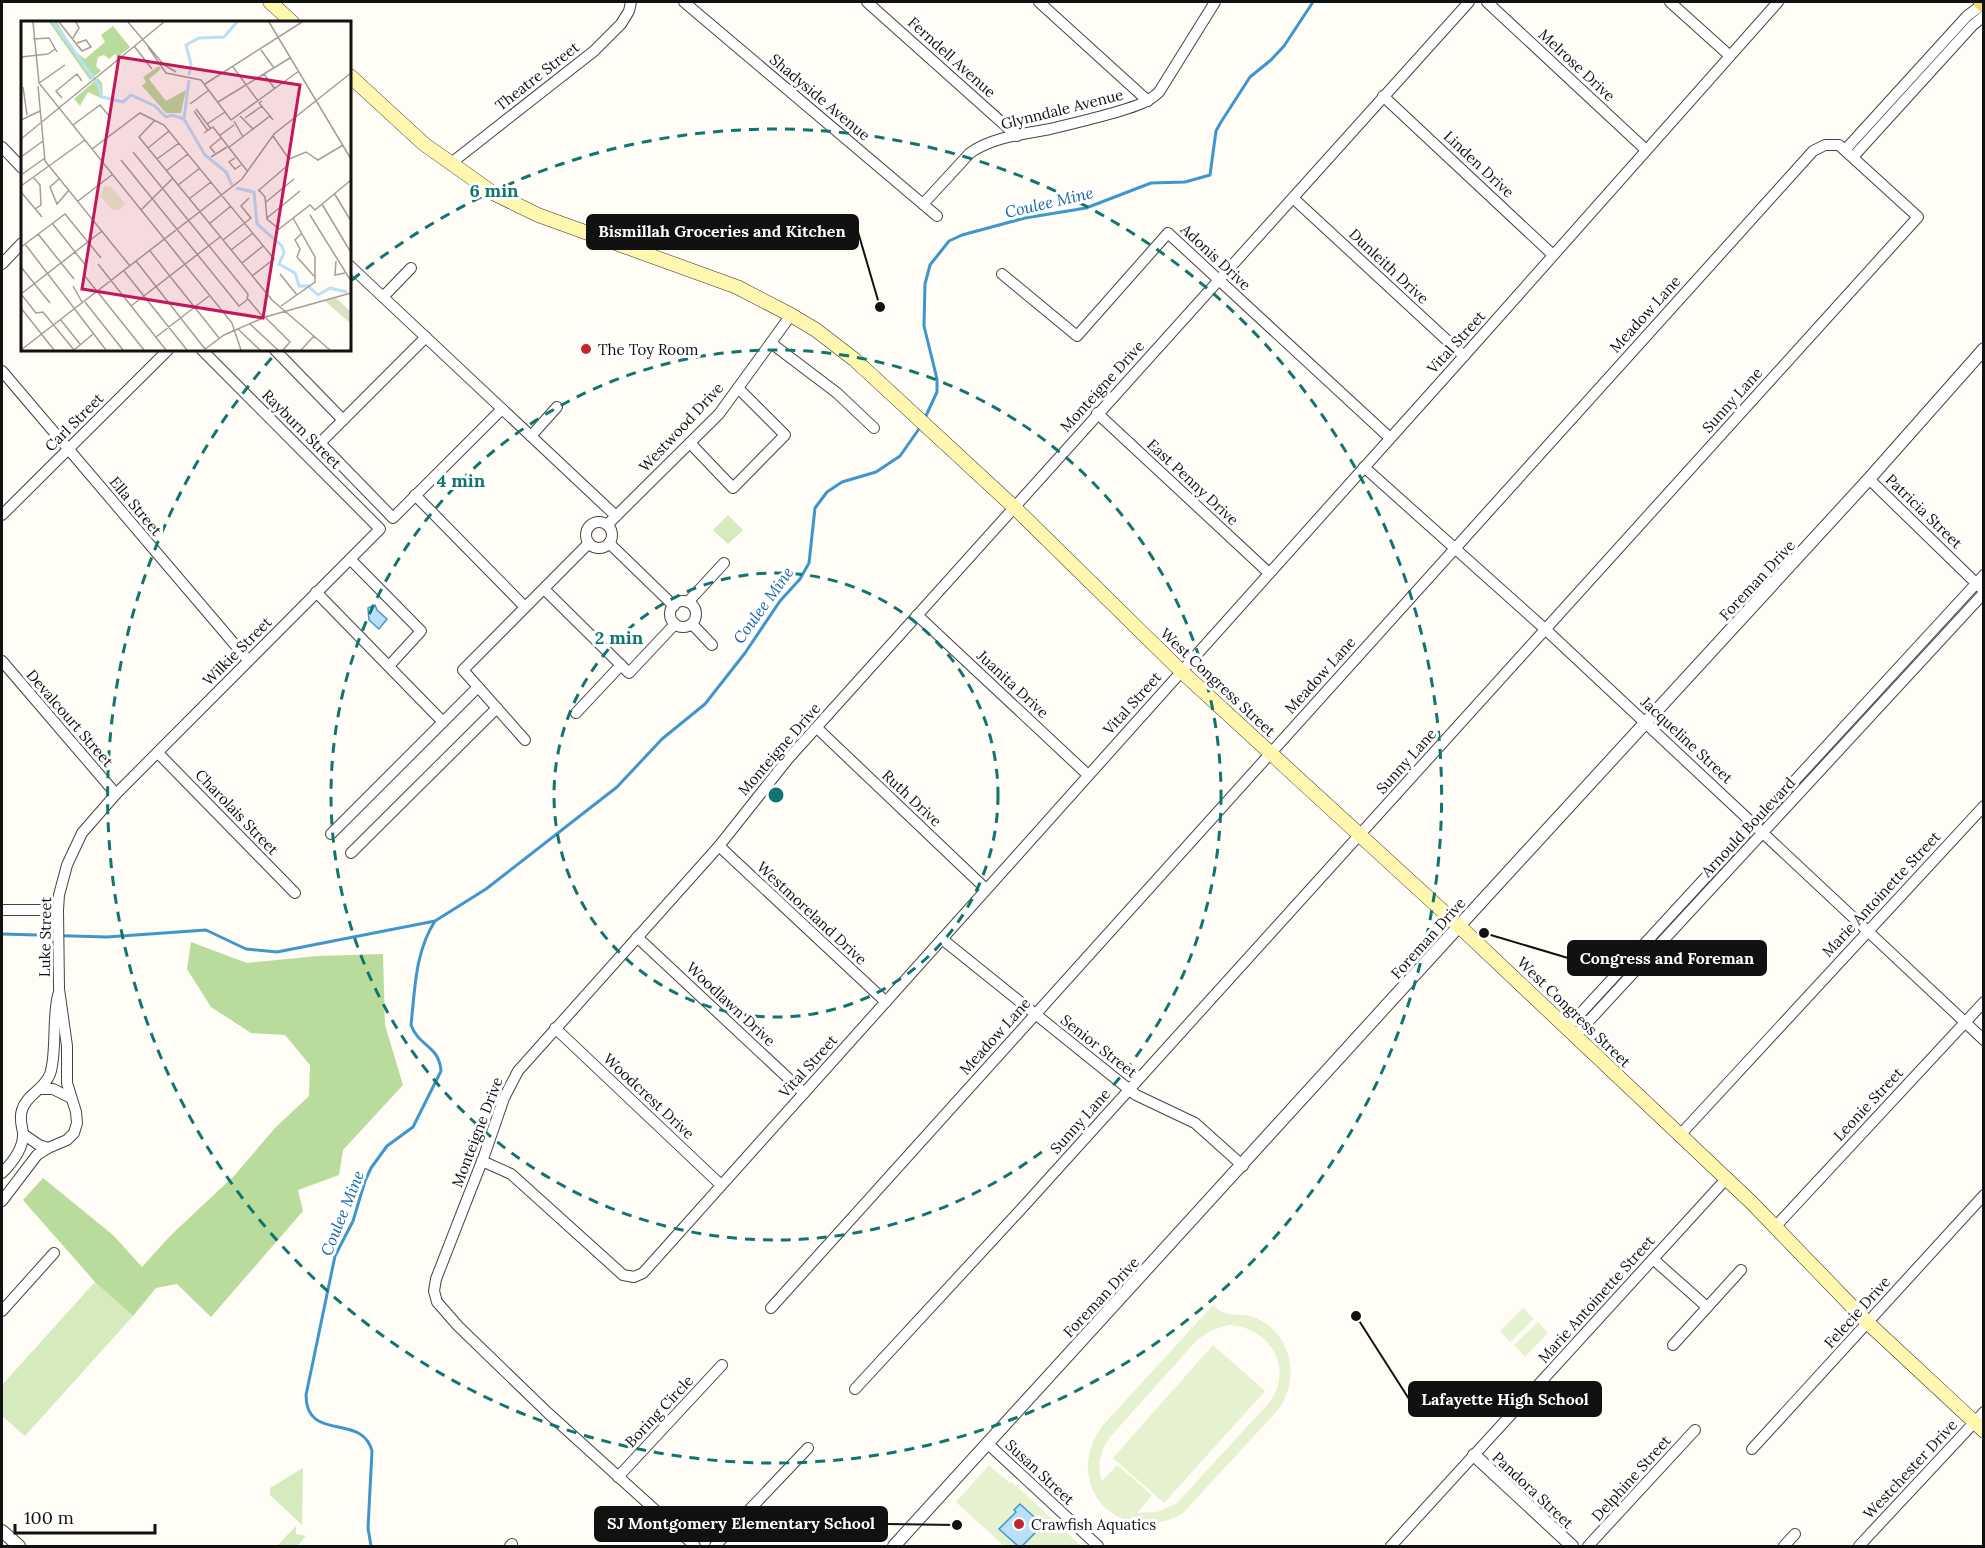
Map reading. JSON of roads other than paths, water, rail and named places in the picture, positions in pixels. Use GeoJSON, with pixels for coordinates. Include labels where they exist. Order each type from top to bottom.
{"type":"FeatureCollection","features":[{"type":"Feature","properties":{"kind":"main road"},"geometry":{"type":"LineString","coordinates":[[270,2],[291,21]]}},
{"type":"Feature","properties":{"kind":"main road","name":"West Congress Street"},"geometry":{"type":"LineString","coordinates":[[351,77],[408,131],[450,164],[494,194],[538,215],[727,283],[791,315],[837,344],[1014,507],[1181,671],[1459,926],[1726,1179],[1868,1323],[1980,1422]]}},
{"type":"Feature","properties":{"kind":"street","name":"Theatre Street"},"geometry":{"type":"LineString","coordinates":[[450,164],[594,51],[621,24],[629,11],[631,2]]}},
{"type":"Feature","properties":{"kind":"street","name":"Shadyside Avenue"},"geometry":{"type":"LineString","coordinates":[[684,2],[937,216]]}},
{"type":"Feature","properties":{"kind":"street","name":"Ferndell Avenue"},"geometry":{"type":"LineString","coordinates":[[867,2],[1017,136]]}},
{"type":"Feature","properties":{"kind":"street"},"geometry":{"type":"LineString","coordinates":[[1039,2],[1148,101]]}},
{"type":"Feature","properties":{"kind":"street","name":"Glynndale Avenue"},"geometry":{"type":"LineString","coordinates":[[923,204],[977,147],[1076,123],[1128,109],[1148,101],[1159,92],[1215,2]]}},
{"type":"Feature","properties":{"kind":"street","name":"Monteigne Drive"},"geometry":{"type":"LineString","coordinates":[[695,1546],[618,1477],[458,1326],[437,1302],[434,1286],[510,1084],[518,1071],[555,1028],[718,846],[757,796],[917,615],[1469,2]]}},
{"type":"Feature","properties":{"kind":"street","name":"Melrose Drive"},"geometry":{"type":"LineString","coordinates":[[1487,2],[1646,150]]}},
{"type":"Feature","properties":{"kind":"street"},"geometry":{"type":"LineString","coordinates":[[1670,2],[1730,56]]}},
{"type":"Feature","properties":{"kind":"street","name":"Vital Street"},"geometry":{"type":"LineString","coordinates":[[482,1161],[511,1174],[620,1273],[634,1277],[643,1273],[1778,2]]}},
{"type":"Feature","properties":{"kind":"street"},"geometry":{"type":"LineString","coordinates":[[1849,154],[1909,87],[1967,16],[1983,4]]}},
{"type":"Feature","properties":{"kind":"street"},"geometry":{"type":"LineString","coordinates":[[1909,87],[1983,16]]}},
{"type":"Feature","properties":{"kind":"street","name":"Linden Drive"},"geometry":{"type":"LineString","coordinates":[[1383,96],[1553,255]]}},
{"type":"Feature","properties":{"kind":"street","name":"Meadow Lane"},"geometry":{"type":"LineString","coordinates":[[771,1308],[1803,161],[1825,145],[1834,144],[1849,154]]}},
{"type":"Feature","properties":{"kind":"street"},"geometry":{"type":"LineString","coordinates":[[2,147],[21,167]]}},
{"type":"Feature","properties":{"kind":"street","name":"Sunny Lane"},"geometry":{"type":"LineString","coordinates":[[855,1389],[1359,836],[1918,217],[1849,154]]}},
{"type":"Feature","properties":{"kind":"street","name":"Dunleith Drive"},"geometry":{"type":"LineString","coordinates":[[1293,198],[1464,356]]}},
{"type":"Feature","properties":{"kind":"street","name":"Adonis Drive"},"geometry":{"type":"LineString","coordinates":[[1002,274],[1077,336],[1168,232],[1390,438]]}},
{"type":"Feature","properties":{"kind":"street"},"geometry":{"type":"LineString","coordinates":[[2,264],[21,244]]}},
{"type":"Feature","properties":{"kind":"street"},"geometry":{"type":"LineString","coordinates":[[351,267],[616,516]]}},
{"type":"Feature","properties":{"kind":"street"},"geometry":{"type":"LineString","coordinates":[[383,297],[411,268]]}},
{"type":"Feature","properties":{"kind":"street","name":"Westwood Drive"},"geometry":{"type":"LineString","coordinates":[[607,525],[719,414],[791,315]]}},
{"type":"Feature","properties":{"kind":"street"},"geometry":{"type":"LineString","coordinates":[[307,456],[426,337]]}},
{"type":"Feature","properties":{"kind":"street"},"geometry":{"type":"LineString","coordinates":[[771,343],[837,393],[874,428]]}},
{"type":"Feature","properties":{"kind":"street","name":"Foreman Drive"},"geometry":{"type":"LineString","coordinates":[[894,1546],[1869,479],[1983,349]]}},
{"type":"Feature","properties":{"kind":"street","name":"Carl Street"},"geometry":{"type":"LineString","coordinates":[[2,515],[167,351]]}},
{"type":"Feature","properties":{"kind":"street","name":"Rayburn Street"},"geometry":{"type":"LineString","coordinates":[[203,351],[380,530]]}},
{"type":"Feature","properties":{"kind":"street"},"geometry":{"type":"LineString","coordinates":[[276,351],[343,420]]}},
{"type":"Feature","properties":{"kind":"street","name":"Ella Street"},"geometry":{"type":"LineString","coordinates":[[2,372],[248,660]]}},
{"type":"Feature","properties":{"kind":"street"},"geometry":{"type":"LineString","coordinates":[[690,443],[733,488],[785,435],[738,388]]}},
{"type":"Feature","properties":{"kind":"street"},"geometry":{"type":"LineString","coordinates":[[531,436],[557,407]]}},
{"type":"Feature","properties":{"kind":"street"},"geometry":{"type":"LineString","coordinates":[[320,443],[393,518],[502,409]]}},
{"type":"Feature","properties":{"kind":"street","name":"East Penny Drive"},"geometry":{"type":"LineString","coordinates":[[1097,413],[1269,573]]}},
{"type":"Feature","properties":{"kind":"street","name":"Jacqueline Street"},"geometry":{"type":"LineString","coordinates":[[1364,467],[1646,722],[1983,1040]]}},
{"type":"Feature","properties":{"kind":"street","name":"Patricia Street"},"geometry":{"type":"LineString","coordinates":[[1869,479],[1982,585]]}},
{"type":"Feature","properties":{"kind":"street"},"geometry":{"type":"LineString","coordinates":[[349,498],[361,485]]}},
{"type":"Feature","properties":{"kind":"street"},"geometry":{"type":"LineString","coordinates":[[415,495],[525,607]]}},
{"type":"Feature","properties":{"kind":"street"},"geometry":{"type":"LineString","coordinates":[[599,522],[607,525],[612,532],[609,543],[600,548],[589,543],[587,532],[591,525],[599,522]]}},
{"type":"Feature","properties":{"kind":"street","name":"Wilkie Street"},"geometry":{"type":"LineString","coordinates":[[116,794],[380,530]]}},
{"type":"Feature","properties":{"kind":"street"},"geometry":{"type":"LineString","coordinates":[[525,740],[463,670],[589,543]]}},
{"type":"Feature","properties":{"kind":"street"},"geometry":{"type":"LineString","coordinates":[[609,543],[674,606]]}},
{"type":"Feature","properties":{"kind":"street"},"geometry":{"type":"LineString","coordinates":[[350,559],[421,631],[389,666]]}},
{"type":"Feature","properties":{"kind":"street"},"geometry":{"type":"LineString","coordinates":[[688,602],[724,563]]}},
{"type":"Feature","properties":{"kind":"street","name":"Arnould Boulevard"},"geometry":{"type":"LineString","coordinates":[[1571,1032],[1619,972],[1643,954],[1696,906],[1813,761],[1898,667],[1982,585]]}},
{"type":"Feature","properties":{"kind":"street","name":"Arnould Boulevard"},"geometry":{"type":"LineString","coordinates":[[1571,1032],[1628,980],[1643,954],[1687,898],[1822,768],[1936,645],[1982,585]]}},
{"type":"Feature","properties":{"kind":"street"},"geometry":{"type":"LineString","coordinates":[[544,589],[629,673],[675,624]]}},
{"type":"Feature","properties":{"kind":"street"},"geometry":{"type":"LineString","coordinates":[[316,592],[443,722]]}},
{"type":"Feature","properties":{"kind":"street"},"geometry":{"type":"LineString","coordinates":[[679,602],[688,602],[692,604],[696,612],[695,620],[684,627],[675,624],[670,615],[674,606],[679,602]]}},
{"type":"Feature","properties":{"kind":"street","name":"Juanita Drive"},"geometry":{"type":"LineString","coordinates":[[917,615],[1088,775]]}},
{"type":"Feature","properties":{"kind":"street"},"geometry":{"type":"LineString","coordinates":[[692,624],[712,645]]}},
{"type":"Feature","properties":{"kind":"street"},"geometry":{"type":"LineString","coordinates":[[1927,637],[1936,645]]}},
{"type":"Feature","properties":{"kind":"street","name":"Devalcourt Street"},"geometry":{"type":"LineString","coordinates":[[2,661],[116,794]]}},
{"type":"Feature","properties":{"kind":"street"},"geometry":{"type":"LineString","coordinates":[[576,713],[621,665]]}},
{"type":"Feature","properties":{"kind":"street"},"geometry":{"type":"LineString","coordinates":[[1898,667],[1907,675]]}},
{"type":"Feature","properties":{"kind":"street"},"geometry":{"type":"LineString","coordinates":[[331,834],[478,687]]}},
{"type":"Feature","properties":{"kind":"street"},"geometry":{"type":"LineString","coordinates":[[351,853],[497,708]]}},
{"type":"Feature","properties":{"kind":"street","name":"Ruth Drive"},"geometry":{"type":"LineString","coordinates":[[817,728],[986,889]]}},
{"type":"Feature","properties":{"kind":"street","name":"Charolais Street"},"geometry":{"type":"LineString","coordinates":[[158,753],[295,893]]}},
{"type":"Feature","properties":{"kind":"street"},"geometry":{"type":"LineString","coordinates":[[1813,761],[1822,768]]}},
{"type":"Feature","properties":{"kind":"street","name":"Luke Street"},"geometry":{"type":"LineString","coordinates":[[2,1201],[31,1162],[48,1148],[67,1140],[74,1133],[77,1123],[67,1083],[67,1046],[59,989],[59,895],[67,865],[82,833],[116,794]]}},
{"type":"Feature","properties":{"kind":"street","name":"Marie Antoinette Street"},"geometry":{"type":"LineString","coordinates":[[1679,1136],[1983,806]]}},
{"type":"Feature","properties":{"kind":"street","name":"Westmoreland Drive"},"geometry":{"type":"LineString","coordinates":[[718,846],[886,1002]]}},
{"type":"Feature","properties":{"kind":"street"},"geometry":{"type":"LineString","coordinates":[[1687,898],[1696,906]]}},
{"type":"Feature","properties":{"kind":"street"},"geometry":{"type":"LineString","coordinates":[[2,910],[58,916]]}},
{"type":"Feature","properties":{"kind":"street","name":"Woodlawn Drive"},"geometry":{"type":"LineString","coordinates":[[637,937],[804,1093]]}},
{"type":"Feature","properties":{"kind":"street","name":"Senior Street"},"geometry":{"type":"LineString","coordinates":[[942,939],[1129,1089],[1149,1102],[1195,1123],[1243,1166]]}},
{"type":"Feature","properties":{"kind":"street"},"geometry":{"type":"LineString","coordinates":[[1619,972],[1628,980]]}},
{"type":"Feature","properties":{"kind":"street","name":"Luke Street"},"geometry":{"type":"LineString","coordinates":[[2,1173],[18,1153],[23,1134],[20,1117],[23,1107],[28,1098],[41,1089],[50,1072],[54,1012],[59,989]]}},
{"type":"Feature","properties":{"kind":"street","name":"Leonie Street"},"geometry":{"type":"LineString","coordinates":[[1775,1227],[1983,1002]]}},
{"type":"Feature","properties":{"kind":"street","name":"Woodcrest Drive"},"geometry":{"type":"LineString","coordinates":[[555,1028],[721,1185]]}},
{"type":"Feature","properties":{"kind":"street"},"geometry":{"type":"LineString","coordinates":[[41,1089],[53,1089],[71,1098]]}},
{"type":"Feature","properties":{"kind":"street"},"geometry":{"type":"LineString","coordinates":[[23,1134],[48,1148]]}},
{"type":"Feature","properties":{"kind":"street","name":"Marie Antoinette Street"},"geometry":{"type":"LineString","coordinates":[[1391,1546],[1726,1179]]}},
{"type":"Feature","properties":{"kind":"street","name":"Felecie Drive"},"geometry":{"type":"LineString","coordinates":[[1752,1449],[1983,1195]]}},
{"type":"Feature","properties":{"kind":"street"},"geometry":{"type":"LineString","coordinates":[[2,1311],[54,1253]]}},
{"type":"Feature","properties":{"kind":"street"},"geometry":{"type":"LineString","coordinates":[[1653,1259],[1707,1307]]}},
{"type":"Feature","properties":{"kind":"street"},"geometry":{"type":"LineString","coordinates":[[1673,1345],[1741,1270]]}},
{"type":"Feature","properties":{"kind":"street","name":"Boring Circle"},"geometry":{"type":"LineString","coordinates":[[618,1477],[722,1365]]}},
{"type":"Feature","properties":{"kind":"street","name":"Westchester Drive"},"geometry":{"type":"LineString","coordinates":[[1859,1546],[1980,1422]]}},
{"type":"Feature","properties":{"kind":"street","name":"Delphine Street"},"geometry":{"type":"LineString","coordinates":[[1588,1546],[1695,1430]]}},
{"type":"Feature","properties":{"kind":"street","name":"Susan Street"},"geometry":{"type":"LineString","coordinates":[[987,1443],[1098,1546]]}},
{"type":"Feature","properties":{"kind":"street"},"geometry":{"type":"LineString","coordinates":[[715,1546],[808,1448]]}},
{"type":"Feature","properties":{"kind":"street","name":"Pandora Street"},"geometry":{"type":"LineString","coordinates":[[1474,1455],[1572,1546]]}},
{"type":"Feature","properties":{"kind":"street"},"geometry":{"type":"LineString","coordinates":[[2,1531],[19,1546]]}},
{"type":"Feature","properties":{"kind":"street"},"geometry":{"type":"LineString","coordinates":[[1784,1546],[1795,1534]]}},
{"type":"Feature","properties":{"kind":"water"},"geometry":{"type":"Polygon","coordinates":[[[375,605],[387,619],[379,629],[369,620],[368,608],[375,605]]]}},
{"type":"Feature","properties":{"kind":"water"},"geometry":{"type":"Polygon","coordinates":[[[1020,1504],[1044,1526],[1022,1546],[1018,1546],[999,1529],[1016,1512],[1014,1510],[1020,1504]]]}},
{"type":"Feature","properties":{"kind":"waterway","name":"Coulee Mine"},"geometry":{"type":"LineString","coordinates":[[924,420],[937,392],[937,379],[924,326],[925,284],[930,265],[949,241],[962,235],[1025,218],[1086,208],[1151,183],[1185,182],[1210,175],[1216,131],[1221,122],[1250,77],[1284,46],[1313,2]]}},
{"type":"Feature","properties":{"kind":"waterway","name":"Coulee Mine"},"geometry":{"type":"LineString","coordinates":[[2,934],[107,937],[206,930],[246,949],[277,952],[435,921],[486,889],[617,787],[662,739],[705,704],[745,653],[780,601],[800,579],[809,563],[815,508],[827,492],[842,482],[876,472],[900,456],[921,426]]}},
{"type":"Feature","properties":{"kind":"waterway","name":"Coulee Mine"},"geometry":{"type":"LineString","coordinates":[[371,1546],[368,1528],[372,1451],[366,1439],[357,1433],[324,1424],[315,1419],[308,1410],[306,1395],[335,1256],[353,1221],[365,1181],[371,1168],[387,1146],[413,1127],[441,1071],[437,1056],[419,1038],[411,1025],[420,958],[423,945],[435,921]]}},
{"type":"Feature","properties":{"kind":"place","name":"Bismillah Groceries and Kitchen"},"geometry":{"type":"Point","coordinates":[880,307]}},
{"type":"Feature","properties":{"kind":"place","name":"The Toy Room"},"geometry":{"type":"Point","coordinates":[586,349]}},
{"type":"Feature","properties":{"kind":"place","name":"Congress and Foreman"},"geometry":{"type":"Point","coordinates":[1484,933]}},
{"type":"Feature","properties":{"kind":"place","name":"Lafayette High School"},"geometry":{"type":"Point","coordinates":[1356,1316]}},
{"type":"Feature","properties":{"kind":"place","name":"Crawfish Aquatics"},"geometry":{"type":"Point","coordinates":[1019,1524]}},
{"type":"Feature","properties":{"kind":"place","name":"SJ Montgomery Elementary School"},"geometry":{"type":"Point","coordinates":[957,1525]}}]}
